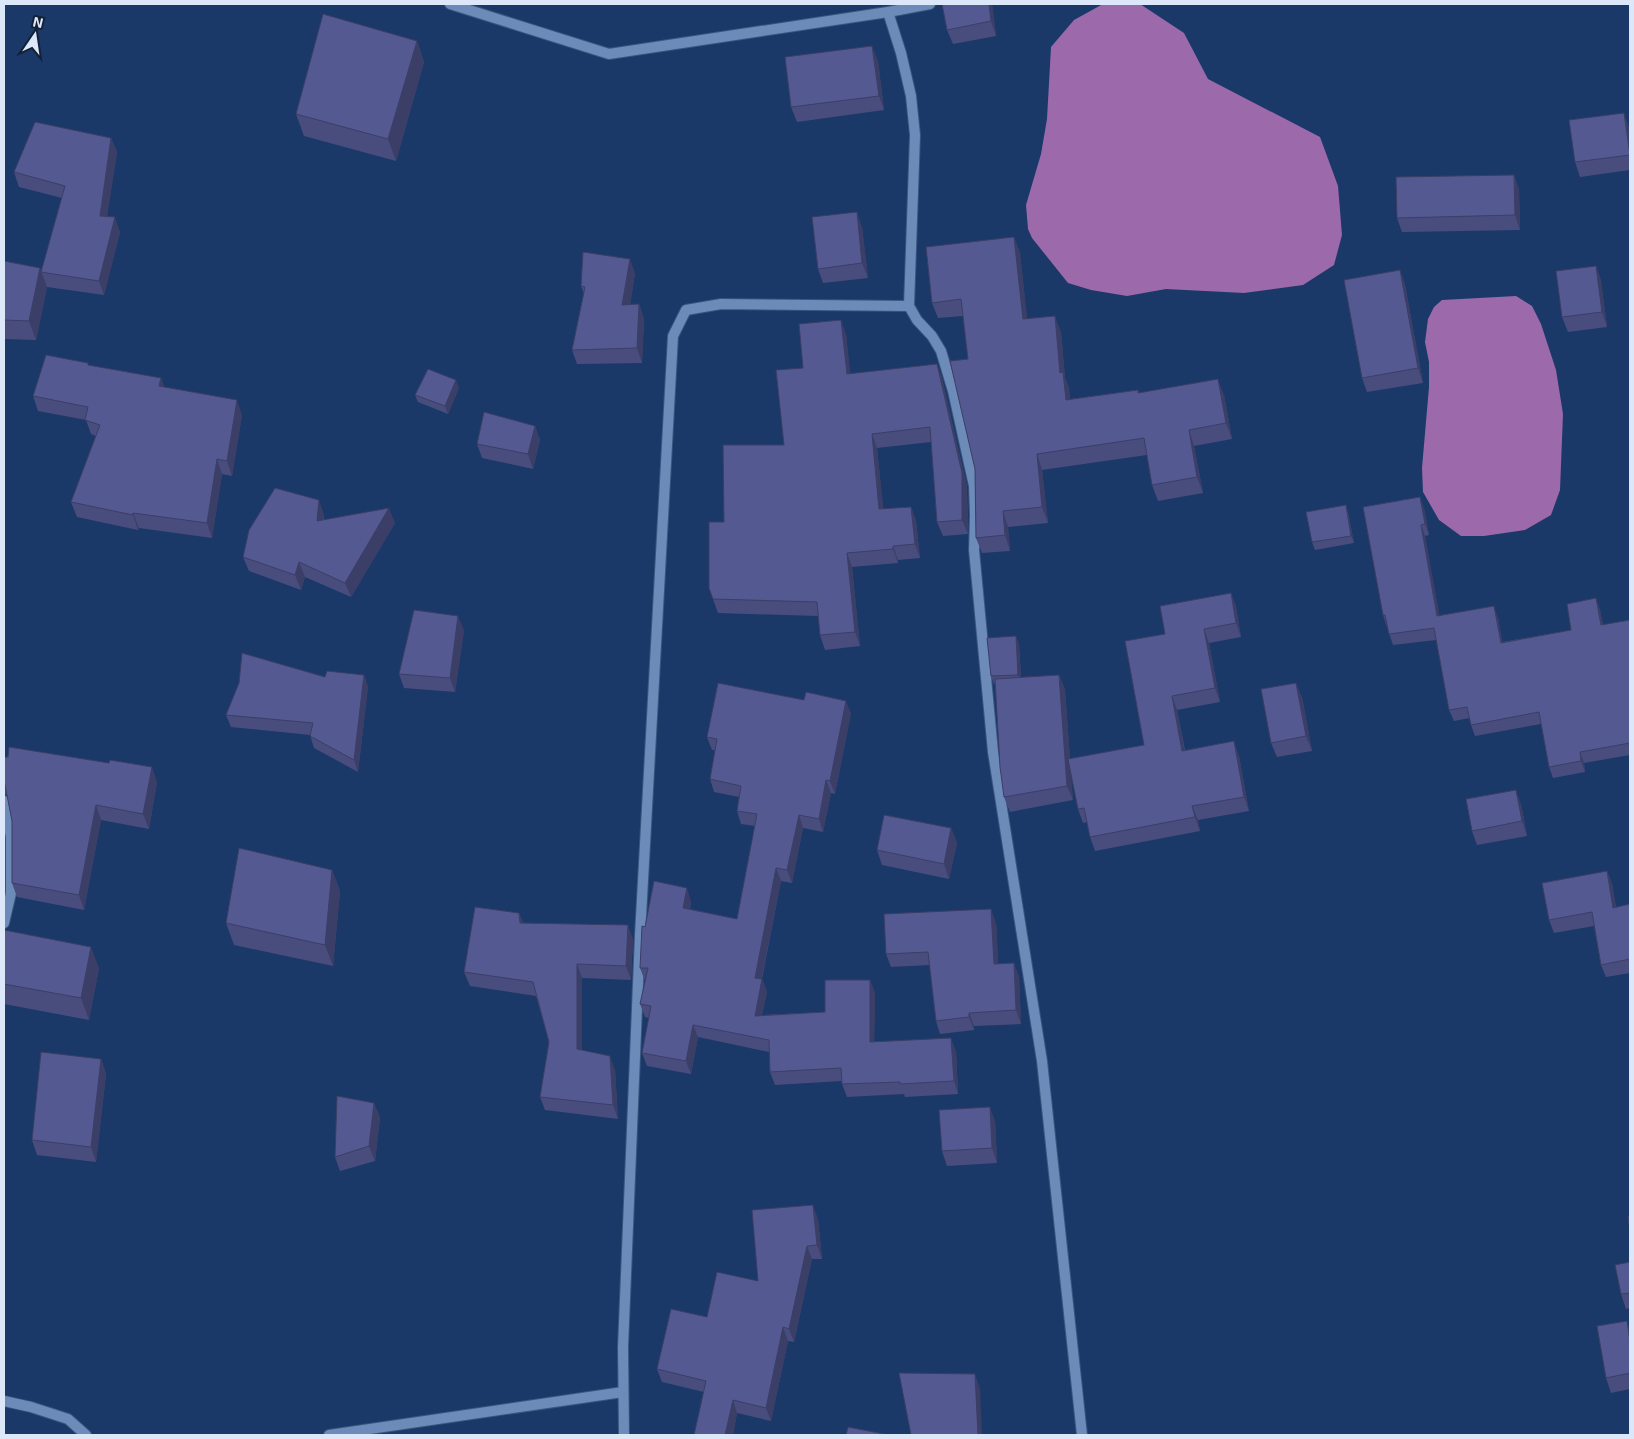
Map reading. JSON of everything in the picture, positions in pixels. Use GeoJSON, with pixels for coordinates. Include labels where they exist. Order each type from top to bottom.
{"type":"FeatureCollection","features":[{"type":"Feature","properties":{"kind":"street"},"geometry":{"type":"LineString","coordinates":[[450,4],[610,54],[930,4]]}},
{"type":"Feature","properties":{"kind":"street"},"geometry":{"type":"LineString","coordinates":[[888,12],[901,53],[911,96],[915,135],[909,306],[917,320],[932,336],[941,351],[953,391],[974,486],[976,515],[974,550],[992,752],[1042,1061],[1082,1435]]}},
{"type":"Feature","properties":{"kind":"street"},"geometry":{"type":"LineString","coordinates":[[624,1435],[623,1347],[640,935],[673,336],[686,310],[721,304],[909,306]]}},
{"type":"Feature","properties":{"kind":"street"},"geometry":{"type":"LineString","coordinates":[[4,801],[11,836],[11,893],[4,923]]}},
{"type":"Feature","properties":{"kind":"street"},"geometry":{"type":"LineString","coordinates":[[329,1435],[624,1392]]}},
{"type":"Feature","properties":{"kind":"street"},"geometry":{"type":"LineString","coordinates":[[4,1401],[31,1407],[68,1419],[86,1435]]}},
{"type":"Feature","properties":{"kind":"shaded area"},"geometry":{"type":"Polygon","coordinates":[[[1103,4],[1140,4],[1184,33],[1208,79],[1320,137],[1338,186],[1342,235],[1334,265],[1303,285],[1244,293],[1166,289],[1127,296],[1091,290],[1068,283],[1032,238],[1028,229],[1026,205],[1041,154],[1047,119],[1051,47],[1074,20],[1103,4]]]}},
{"type":"Feature","properties":{"kind":"shaded area"},"geometry":{"type":"Polygon","coordinates":[[[1516,296],[1532,306],[1541,324],[1556,370],[1563,414],[1560,490],[1551,515],[1525,530],[1484,536],[1461,536],[1439,520],[1423,492],[1422,468],[1429,387],[1429,362],[1425,342],[1428,319],[1434,307],[1442,300],[1516,296]]]}},
{"type":"Feature","properties":{"kind":"building"},"geometry":{"type":"Polygon","coordinates":[[[942,4],[989,4],[991,21],[947,30],[942,4]]]}},
{"type":"Feature","properties":{"kind":"building"},"geometry":{"type":"Polygon","coordinates":[[[323,14],[417,41],[388,139],[296,114],[323,14]]]}},
{"type":"Feature","properties":{"kind":"building"},"geometry":{"type":"Polygon","coordinates":[[[872,46],[879,96],[791,107],[785,57],[872,46]]]}},
{"type":"Feature","properties":{"kind":"building"},"geometry":{"type":"Polygon","coordinates":[[[1624,113],[1630,155],[1575,162],[1569,120],[1624,113]]]}},
{"type":"Feature","properties":{"kind":"building"},"geometry":{"type":"Polygon","coordinates":[[[35,122],[111,138],[100,216],[115,217],[99,281],[41,272],[65,186],[14,172],[35,122]]]}},
{"type":"Feature","properties":{"kind":"building"},"geometry":{"type":"Polygon","coordinates":[[[1514,175],[1515,215],[1397,218],[1396,177],[1514,175]]]}},
{"type":"Feature","properties":{"kind":"building"},"geometry":{"type":"Polygon","coordinates":[[[857,212],[862,263],[818,269],[812,217],[857,212]]]}},
{"type":"Feature","properties":{"kind":"building"},"geometry":{"type":"Polygon","coordinates":[[[1014,237],[1023,319],[1055,316],[1060,373],[1063,372],[1066,400],[1138,390],[1138,393],[1218,379],[1226,423],[1189,430],[1197,477],[1152,485],[1144,438],[1037,454],[1042,507],[1003,511],[1005,535],[976,538],[975,469],[950,361],[968,359],[961,299],[932,303],[926,247],[1014,237]]]}},
{"type":"Feature","properties":{"kind":"building"},"geometry":{"type":"Polygon","coordinates":[[[583,252],[630,259],[622,305],[639,304],[637,348],[572,350],[585,287],[581,286],[583,252]]]}},
{"type":"Feature","properties":{"kind":"building"},"geometry":{"type":"Polygon","coordinates":[[[4,261],[40,268],[29,321],[4,320],[4,261]]]}},
{"type":"Feature","properties":{"kind":"building"},"geometry":{"type":"Polygon","coordinates":[[[1596,266],[1602,312],[1562,317],[1556,271],[1596,266]]]}},
{"type":"Feature","properties":{"kind":"building"},"geometry":{"type":"Polygon","coordinates":[[[1400,270],[1418,368],[1362,378],[1344,280],[1400,270]]]}},
{"type":"Feature","properties":{"kind":"building"},"geometry":{"type":"Polygon","coordinates":[[[841,320],[847,374],[937,364],[962,473],[962,520],[937,522],[930,427],[872,434],[879,509],[911,507],[915,544],[893,546],[893,549],[847,553],[855,632],[820,635],[817,602],[713,599],[709,588],[709,522],[724,522],[723,445],[784,445],[776,370],[803,368],[799,324],[841,320]]]}},
{"type":"Feature","properties":{"kind":"building"},"geometry":{"type":"Polygon","coordinates":[[[46,355],[88,363],[88,365],[161,378],[159,386],[237,400],[227,461],[217,459],[207,523],[133,513],[133,515],[71,502],[100,425],[85,420],[88,407],[33,396],[46,355]]]}},
{"type":"Feature","properties":{"kind":"building"},"geometry":{"type":"Polygon","coordinates":[[[428,369],[456,380],[445,406],[415,395],[428,369]]]}},
{"type":"Feature","properties":{"kind":"building"},"geometry":{"type":"Polygon","coordinates":[[[484,412],[535,426],[528,454],[477,444],[484,412]]]}},
{"type":"Feature","properties":{"kind":"building"},"geometry":{"type":"Polygon","coordinates":[[[275,488],[319,500],[317,521],[389,508],[345,583],[299,562],[295,575],[243,557],[249,530],[275,488]]]}},
{"type":"Feature","properties":{"kind":"building"},"geometry":{"type":"Polygon","coordinates":[[[1420,497],[1425,524],[1421,525],[1437,616],[1494,606],[1501,643],[1571,630],[1567,604],[1596,598],[1601,625],[1630,620],[1630,743],[1580,752],[1581,761],[1549,767],[1539,712],[1471,725],[1467,707],[1449,710],[1434,628],[1389,634],[1385,615],[1383,615],[1363,507],[1420,497]]]}},
{"type":"Feature","properties":{"kind":"building"},"geometry":{"type":"Polygon","coordinates":[[[1346,505],[1351,536],[1312,542],[1306,512],[1346,505]]]}},
{"type":"Feature","properties":{"kind":"building"},"geometry":{"type":"Polygon","coordinates":[[[1231,593],[1236,623],[1204,629],[1215,688],[1172,696],[1182,751],[1234,741],[1244,797],[1192,806],[1195,817],[1090,837],[1084,808],[1078,809],[1068,759],[1144,745],[1125,641],[1165,634],[1160,606],[1231,593]]]}},
{"type":"Feature","properties":{"kind":"building"},"geometry":{"type":"Polygon","coordinates":[[[414,610],[458,616],[450,678],[399,674],[414,610]]]}},
{"type":"Feature","properties":{"kind":"building"},"geometry":{"type":"Polygon","coordinates":[[[1016,636],[1018,675],[991,676],[987,638],[1016,636]]]}},
{"type":"Feature","properties":{"kind":"building"},"geometry":{"type":"Polygon","coordinates":[[[242,653],[325,677],[327,671],[364,675],[354,760],[310,736],[313,723],[226,715],[239,683],[242,653]]]}},
{"type":"Feature","properties":{"kind":"building"},"geometry":{"type":"Polygon","coordinates":[[[1059,675],[1067,786],[1004,797],[1000,767],[995,679],[1059,675]]]}},
{"type":"Feature","properties":{"kind":"building"},"geometry":{"type":"Polygon","coordinates":[[[718,683],[804,700],[806,692],[846,701],[830,781],[826,780],[819,819],[799,815],[787,870],[776,868],[755,978],[762,979],[755,1016],[825,1012],[825,980],[870,980],[870,1042],[951,1038],[954,1081],[900,1084],[900,1082],[842,1084],[841,1068],[770,1072],[769,1040],[693,1025],[686,1061],[642,1053],[651,1006],[640,1004],[648,968],[640,968],[642,926],[645,927],[654,881],[687,888],[683,908],[737,919],[757,814],[737,811],[741,786],[710,779],[717,739],[707,737],[718,683]]]}},
{"type":"Feature","properties":{"kind":"building"},"geometry":{"type":"Polygon","coordinates":[[[1296,683],[1306,736],[1271,743],[1261,689],[1296,683]]]}},
{"type":"Feature","properties":{"kind":"building"},"geometry":{"type":"Polygon","coordinates":[[[9,747],[109,763],[110,760],[152,767],[143,814],[96,805],[79,895],[12,883],[12,821],[4,783],[4,757],[8,757],[9,747]]]}},
{"type":"Feature","properties":{"kind":"building"},"geometry":{"type":"Polygon","coordinates":[[[1516,790],[1522,821],[1472,831],[1466,799],[1516,790]]]}},
{"type":"Feature","properties":{"kind":"building"},"geometry":{"type":"Polygon","coordinates":[[[884,815],[951,828],[944,864],[877,850],[884,815]]]}},
{"type":"Feature","properties":{"kind":"building"},"geometry":{"type":"Polygon","coordinates":[[[239,848],[332,870],[325,945],[226,923],[239,848]]]}},
{"type":"Feature","properties":{"kind":"building"},"geometry":{"type":"Polygon","coordinates":[[[1607,871],[1613,908],[1630,904],[1630,959],[1601,965],[1592,912],[1549,920],[1542,883],[1607,871]]]}},
{"type":"Feature","properties":{"kind":"building"},"geometry":{"type":"Polygon","coordinates":[[[475,907],[519,913],[520,923],[628,925],[626,966],[577,964],[577,1049],[610,1056],[613,1105],[540,1097],[549,1042],[533,982],[464,972],[475,907]]]}},
{"type":"Feature","properties":{"kind":"building"},"geometry":{"type":"Polygon","coordinates":[[[991,909],[994,964],[1014,963],[1016,1010],[969,1013],[969,1017],[936,1021],[928,952],[886,954],[884,914],[991,909]]]}},
{"type":"Feature","properties":{"kind":"building"},"geometry":{"type":"Polygon","coordinates":[[[4,930],[91,947],[81,998],[4,984],[4,930]]]}},
{"type":"Feature","properties":{"kind":"building"},"geometry":{"type":"Polygon","coordinates":[[[41,1052],[101,1059],[91,1147],[32,1140],[41,1052]]]}},
{"type":"Feature","properties":{"kind":"building"},"geometry":{"type":"Polygon","coordinates":[[[337,1096],[374,1103],[369,1146],[335,1157],[337,1096]]]}},
{"type":"Feature","properties":{"kind":"building"},"geometry":{"type":"Polygon","coordinates":[[[990,1107],[992,1148],[942,1151],[939,1110],[990,1107]]]}},
{"type":"Feature","properties":{"kind":"building"},"geometry":{"type":"Polygon","coordinates":[[[813,1205],[817,1245],[807,1246],[789,1329],[783,1327],[766,1408],[733,1400],[725,1435],[694,1435],[706,1381],[657,1369],[671,1309],[707,1317],[717,1272],[758,1281],[752,1210],[813,1205]]]}},
{"type":"Feature","properties":{"kind":"building"},"geometry":{"type":"Polygon","coordinates":[[[1630,1262],[1630,1293],[1621,1294],[1615,1265],[1630,1262]]]}},
{"type":"Feature","properties":{"kind":"building"},"geometry":{"type":"Polygon","coordinates":[[[1627,1321],[1630,1341],[1630,1373],[1606,1378],[1597,1326],[1627,1321]]]}},
{"type":"Feature","properties":{"kind":"building"},"geometry":{"type":"Polygon","coordinates":[[[899,1373],[975,1374],[978,1435],[911,1435],[899,1373]]]}},
{"type":"Feature","properties":{"kind":"building"},"geometry":{"type":"Polygon","coordinates":[[[848,1427],[889,1435],[846,1435],[848,1427]]]}}]}
